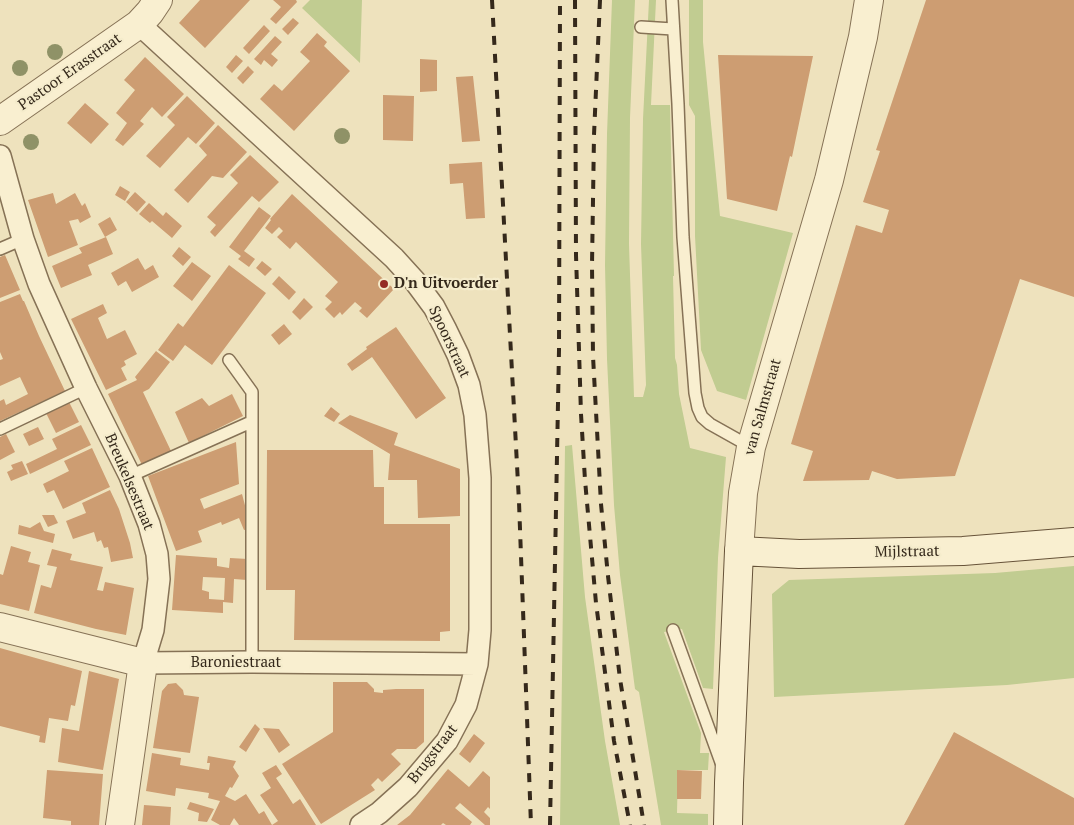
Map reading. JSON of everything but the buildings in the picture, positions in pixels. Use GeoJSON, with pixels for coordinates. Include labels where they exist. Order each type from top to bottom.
{"type":"FeatureCollection","features":[{"type":"Feature","properties":{"kind":"street","name":"Pastoor Erasstraat"},"geometry":{"type":"LineString","coordinates":[[0,121],[139,24],[158,0]]}},
{"type":"Feature","properties":{"kind":"street","name":"van Salmstraat"},"geometry":{"type":"LineString","coordinates":[[728,825],[743,493],[751,447],[829,180],[862,38],[868,0]]}},
{"type":"Feature","properties":{"kind":"street","name":"Spoorstraat"},"geometry":{"type":"LineString","coordinates":[[139,24],[394,258],[419,287],[445,328],[466,377],[475,415],[480,478],[480,630],[477,664]]}},
{"type":"Feature","properties":{"kind":"street","name":"Breukelsestraat"},"geometry":{"type":"LineString","coordinates":[[0,156],[23,239],[39,284],[86,388],[130,476],[149,524],[157,554],[159,579],[153,630],[143,664],[120,825]]}},
{"type":"Feature","properties":{"kind":"street","name":"Mijlstraat"},"geometry":{"type":"LineString","coordinates":[[740,551],[799,554],[963,551],[1074,542]]}},
{"type":"Feature","properties":{"kind":"street","name":"Baroniestraat"},"geometry":{"type":"LineString","coordinates":[[0,628],[143,664],[252,662],[477,664]]}},
{"type":"Feature","properties":{"kind":"street","name":"Brugstraat"},"geometry":{"type":"LineString","coordinates":[[361,825],[408,787],[447,741],[466,705],[477,664]]}},
{"type":"Feature","properties":{"kind":"lane"},"geometry":{"type":"LineString","coordinates":[[672,0],[683,237],[695,393],[702,417],[710,424],[751,447]]}},
{"type":"Feature","properties":{"kind":"lane"},"geometry":{"type":"LineString","coordinates":[[641,27],[673,29]]}},
{"type":"Feature","properties":{"kind":"lane"},"geometry":{"type":"LineString","coordinates":[[0,249],[23,239]]}},
{"type":"Feature","properties":{"kind":"lane"},"geometry":{"type":"LineString","coordinates":[[229,360],[252,392],[252,662]]}},
{"type":"Feature","properties":{"kind":"lane"},"geometry":{"type":"LineString","coordinates":[[0,429],[86,388]]}},
{"type":"Feature","properties":{"kind":"lane"},"geometry":{"type":"LineString","coordinates":[[130,476],[251,422]]}},
{"type":"Feature","properties":{"kind":"lane"},"geometry":{"type":"LineString","coordinates":[[673,630],[729,783]]}},
{"type":"Feature","properties":{"kind":"green space"},"geometry":{"type":"Polygon","coordinates":[[[310,0],[362,0],[360,63],[302,8],[310,0]]]}},
{"type":"Feature","properties":{"kind":"green space"},"geometry":{"type":"Polygon","coordinates":[[[612,0],[635,0],[630,118],[629,244],[634,397],[643,397],[646,385],[641,244],[643,119],[649,0],[656,0],[651,105],[670,105],[675,358],[679,394],[690,448],[726,457],[718,558],[713,689],[703,688],[682,629],[664,632],[701,733],[700,753],[709,753],[708,770],[678,770],[677,813],[708,814],[708,825],[661,825],[639,692],[635,689],[620,575],[614,505],[607,359],[605,265],[612,0]]]}},
{"type":"Feature","properties":{"kind":"green space"},"geometry":{"type":"Polygon","coordinates":[[[689,0],[703,0],[703,42],[720,216],[793,233],[746,400],[717,391],[701,350],[695,236],[695,116],[689,105],[689,0]]]}},
{"type":"Feature","properties":{"kind":"green space"},"geometry":{"type":"Polygon","coordinates":[[[572,445],[585,597],[605,741],[620,825],[560,825],[565,446],[572,445]]]}},
{"type":"Feature","properties":{"kind":"green space"},"geometry":{"type":"Polygon","coordinates":[[[1074,566],[1074,678],[1007,685],[774,697],[772,594],[789,580],[995,573],[1074,566]]]}},
{"type":"Feature","properties":{"kind":"railway"},"geometry":{"type":"LineString","coordinates":[[492,0],[519,502],[531,825]]}},
{"type":"Feature","properties":{"kind":"railway"},"geometry":{"type":"LineString","coordinates":[[550,825],[559,350],[560,0]]}},
{"type":"Feature","properties":{"kind":"railway"},"geometry":{"type":"LineString","coordinates":[[575,0],[576,255],[585,480],[596,603],[614,741],[630,825]]}},
{"type":"Feature","properties":{"kind":"railway"},"geometry":{"type":"LineString","coordinates":[[600,0],[594,135],[593,356],[601,504],[608,576],[620,679],[644,825]]}},
{"type":"Feature","properties":{"kind":"place","name":"D'n Uitvoerder"},"geometry":{"type":"Point","coordinates":[384,284]}}]}
